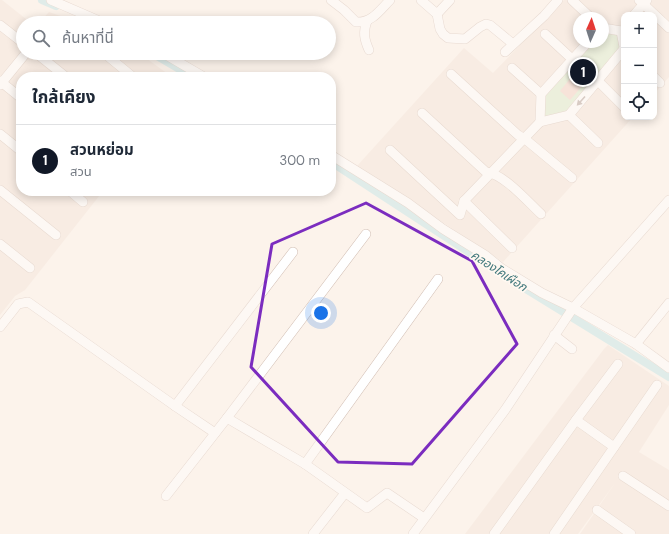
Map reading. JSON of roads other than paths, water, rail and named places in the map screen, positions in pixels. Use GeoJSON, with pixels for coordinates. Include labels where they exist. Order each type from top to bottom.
{"type":"FeatureCollection","features":[{"type":"Feature","properties":{"kind":"street"},"geometry":{"type":"LineString","coordinates":[[51,0],[88,16]]}},
{"type":"Feature","properties":{"kind":"street"},"geometry":{"type":"LineString","coordinates":[[331,0],[356,22],[367,21],[376,15],[390,0]]}},
{"type":"Feature","properties":{"kind":"street"},"geometry":{"type":"LineString","coordinates":[[421,0],[437,14],[440,29],[448,38],[465,39],[486,24],[490,25],[513,44]]}},
{"type":"Feature","properties":{"kind":"street"},"geometry":{"type":"LineString","coordinates":[[437,14],[450,0]]}},
{"type":"Feature","properties":{"kind":"street"},"geometry":{"type":"LineString","coordinates":[[504,52],[544,16],[558,0]]}},
{"type":"Feature","properties":{"kind":"street"},"geometry":{"type":"LineString","coordinates":[[572,0],[584,12]]}},
{"type":"Feature","properties":{"kind":"street"},"geometry":{"type":"LineString","coordinates":[[636,12],[643,1],[669,28]]}},
{"type":"Feature","properties":{"kind":"street"},"geometry":{"type":"LineString","coordinates":[[367,21],[364,28],[364,35],[369,50]]}},
{"type":"Feature","properties":{"kind":"street"},"geometry":{"type":"LineString","coordinates":[[0,25],[16,38]]}},
{"type":"Feature","properties":{"kind":"street"},"geometry":{"type":"LineString","coordinates":[[609,28],[621,29]]}},
{"type":"Feature","properties":{"kind":"street"},"geometry":{"type":"LineString","coordinates":[[545,34],[572,59]]}},
{"type":"Feature","properties":{"kind":"street"},"geometry":{"type":"LineString","coordinates":[[540,122],[541,94],[582,48]]}},
{"type":"Feature","properties":{"kind":"street"},"geometry":{"type":"LineString","coordinates":[[390,150],[460,215],[464,201],[540,122],[569,114],[621,52]]}},
{"type":"Feature","properties":{"kind":"street"},"geometry":{"type":"LineString","coordinates":[[16,94],[1,83],[20,60]]}},
{"type":"Feature","properties":{"kind":"street"},"geometry":{"type":"LineString","coordinates":[[45,60],[60,72]]}},
{"type":"Feature","properties":{"kind":"street"},"geometry":{"type":"LineString","coordinates":[[112,60],[127,72]]}},
{"type":"Feature","properties":{"kind":"street"},"geometry":{"type":"LineString","coordinates":[[175,60],[195,72]]}},
{"type":"Feature","properties":{"kind":"street"},"geometry":{"type":"LineString","coordinates":[[512,68],[541,94]]}},
{"type":"Feature","properties":{"kind":"street"},"geometry":{"type":"LineString","coordinates":[[451,74],[518,135],[525,139],[572,178]]}},
{"type":"Feature","properties":{"kind":"street"},"geometry":{"type":"LineString","coordinates":[[598,81],[621,104]]}},
{"type":"Feature","properties":{"kind":"street"},"geometry":{"type":"LineString","coordinates":[[422,113],[486,172],[492,172],[505,181],[541,214]]}},
{"type":"Feature","properties":{"kind":"street"},"geometry":{"type":"LineString","coordinates":[[569,114],[598,143]]}},
{"type":"Feature","properties":{"kind":"street"},"geometry":{"type":"LineString","coordinates":[[0,134],[16,147]]}},
{"type":"Feature","properties":{"kind":"street"},"geometry":{"type":"LineString","coordinates":[[336,158],[408,203],[443,229],[485,255],[501,268],[542,293],[570,313],[636,344],[669,368]]}},
{"type":"Feature","properties":{"kind":"street"},"geometry":{"type":"LineString","coordinates":[[0,190],[56,235]]}},
{"type":"Feature","properties":{"kind":"street"},"geometry":{"type":"LineString","coordinates":[[76,196],[83,202]]}},
{"type":"Feature","properties":{"kind":"street"},"geometry":{"type":"LineString","coordinates":[[413,534],[505,410],[570,313],[669,200]]}},
{"type":"Feature","properties":{"kind":"street"},"geometry":{"type":"LineString","coordinates":[[464,201],[512,248]]}},
{"type":"Feature","properties":{"kind":"street"},"geometry":{"type":"LineString","coordinates":[[166,496],[366,234]]}},
{"type":"Feature","properties":{"kind":"street"},"geometry":{"type":"LineString","coordinates":[[0,244],[30,268]]}},
{"type":"Feature","properties":{"kind":"street"},"geometry":{"type":"LineString","coordinates":[[175,406],[293,252]]}},
{"type":"Feature","properties":{"kind":"street"},"geometry":{"type":"LineString","coordinates":[[305,464],[438,279]]}},
{"type":"Feature","properties":{"kind":"street"},"geometry":{"type":"LineString","coordinates":[[0,327],[18,304],[28,302],[215,433]]}},
{"type":"Feature","properties":{"kind":"street"},"geometry":{"type":"LineString","coordinates":[[636,344],[669,304]]}},
{"type":"Feature","properties":{"kind":"street"},"geometry":{"type":"LineString","coordinates":[[554,336],[572,349]]}},
{"type":"Feature","properties":{"kind":"street"},"geometry":{"type":"LineString","coordinates":[[494,534],[618,364]]}},
{"type":"Feature","properties":{"kind":"street"},"geometry":{"type":"LineString","coordinates":[[554,534],[657,385]]}},
{"type":"Feature","properties":{"kind":"street"},"geometry":{"type":"LineString","coordinates":[[227,418],[305,464],[367,508],[387,493],[424,518]]}},
{"type":"Feature","properties":{"kind":"street"},"geometry":{"type":"LineString","coordinates":[[576,420],[614,447]]}},
{"type":"Feature","properties":{"kind":"street"},"geometry":{"type":"LineString","coordinates":[[623,476],[669,506]]}},
{"type":"Feature","properties":{"kind":"street"},"geometry":{"type":"LineString","coordinates":[[313,534],[345,493]]}},
{"type":"Feature","properties":{"kind":"street"},"geometry":{"type":"LineString","coordinates":[[598,510],[632,534]]}},
{"type":"Feature","properties":{"kind":"waterway","name":"คลองโคเผือก"},"geometry":{"type":"LineString","coordinates":[[42,0],[56,6]]}},
{"type":"Feature","properties":{"kind":"waterway","name":"คลองโคเผือก"},"geometry":{"type":"LineString","coordinates":[[164,60],[184,72]]}},
{"type":"Feature","properties":{"kind":"waterway","name":"คลองโคเผือก"},"geometry":{"type":"LineString","coordinates":[[336,165],[513,281],[669,377]]}},
{"type":"Feature","properties":{"kind":"place","name":"สวนหย่อม"},"geometry":{"type":"Point","coordinates":[583,72]}}]}
